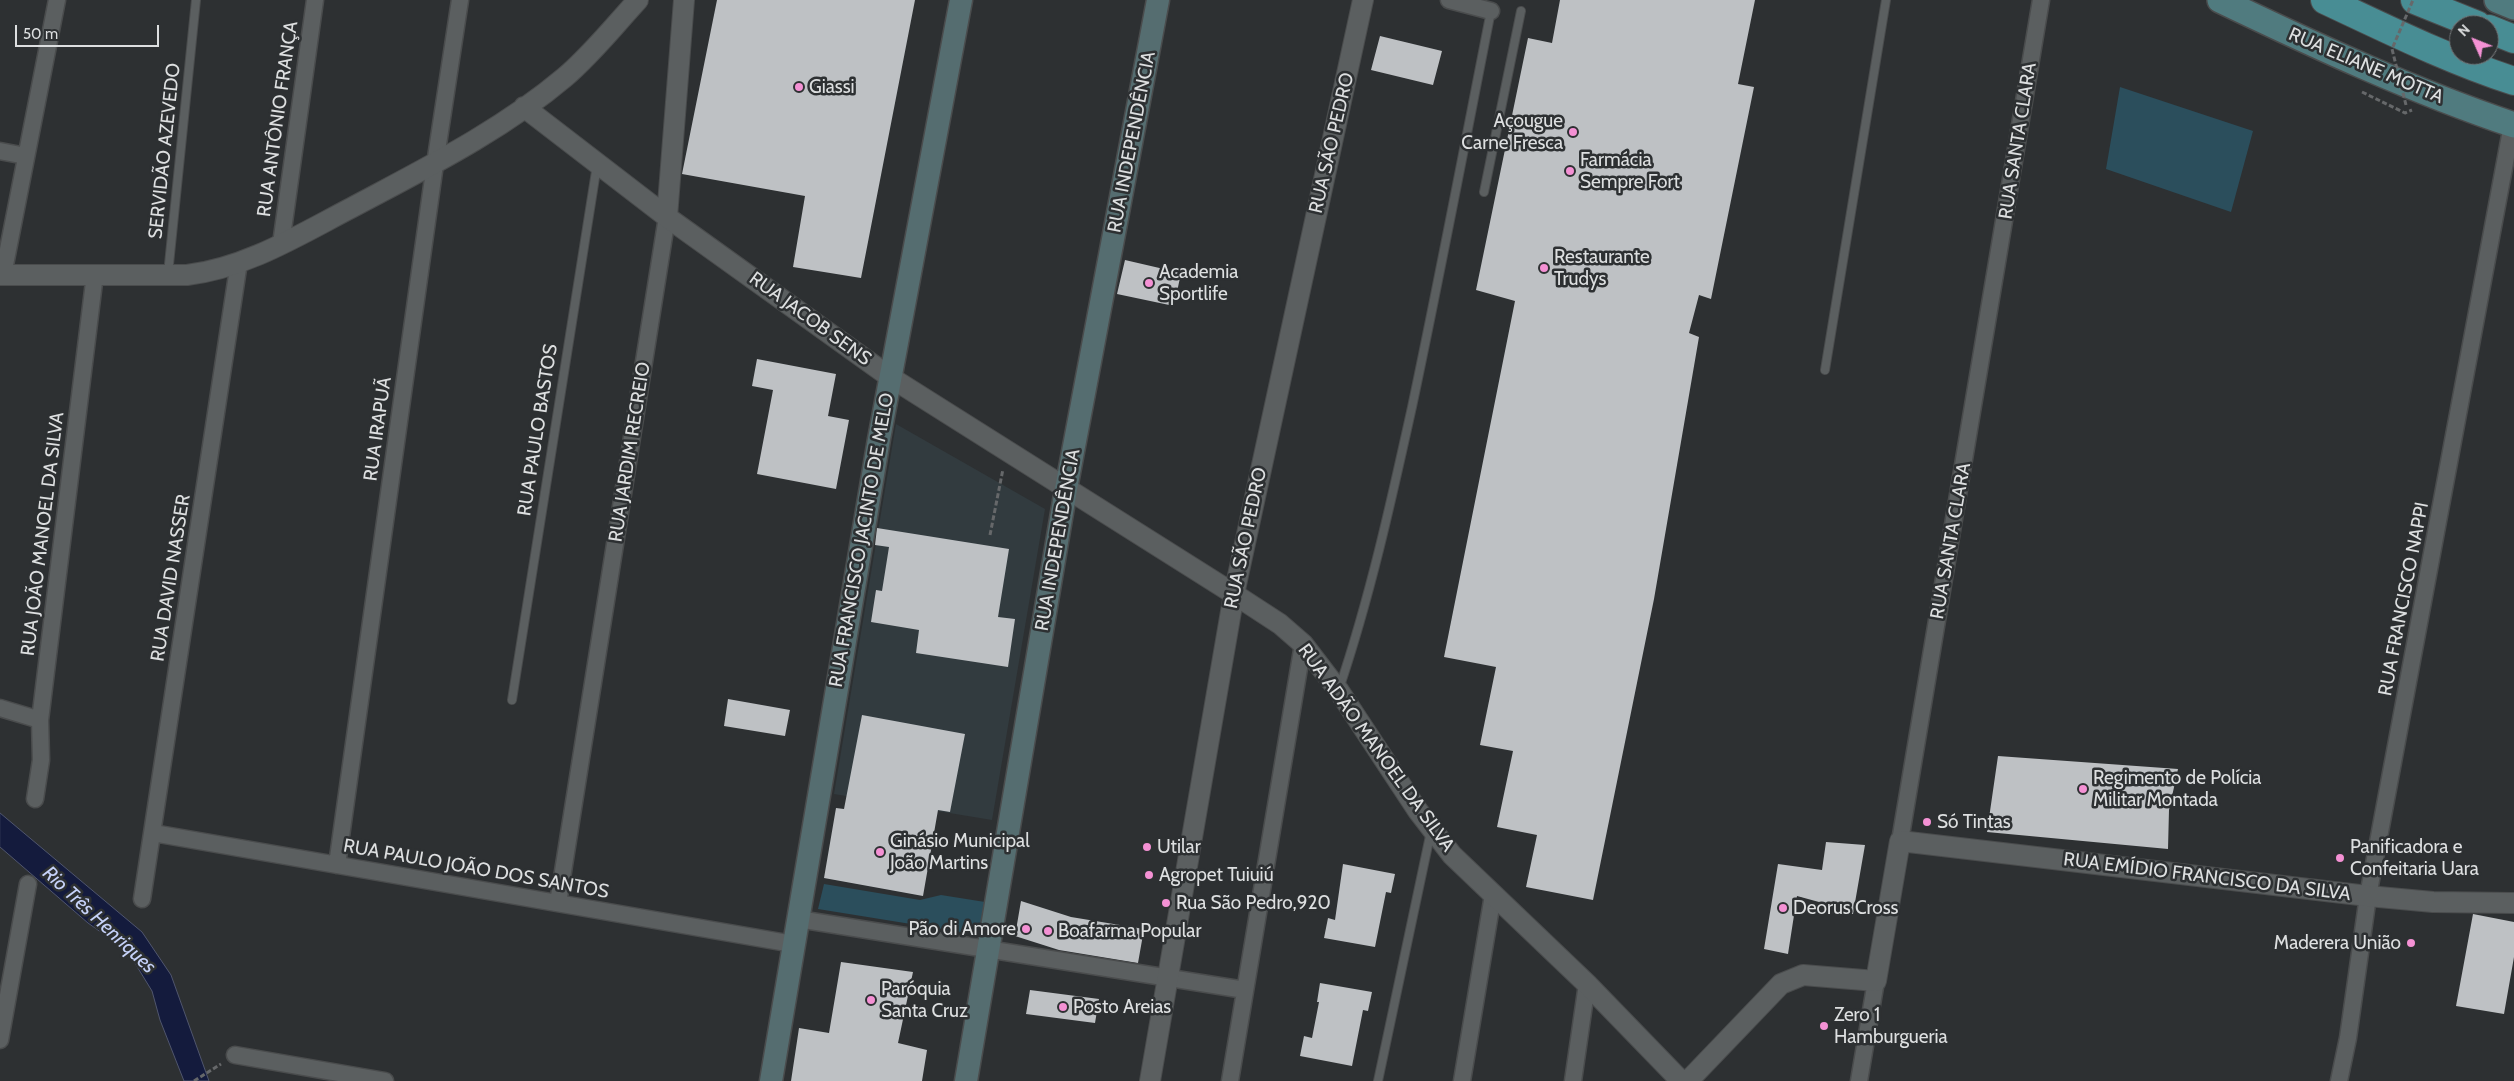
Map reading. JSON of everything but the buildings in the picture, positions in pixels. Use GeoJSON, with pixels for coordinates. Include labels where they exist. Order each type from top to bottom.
{"type":"FeatureCollection","features":[{"type":"Feature","properties":{"kind":"highway"},"geometry":{"type":"LineString","coordinates":[[2325,0],[2486,72],[2514,87]]}},
{"type":"Feature","properties":{"kind":"highway"},"geometry":{"type":"LineString","coordinates":[[2414,0],[2452,15]]}},
{"type":"Feature","properties":{"kind":"highway"},"geometry":{"type":"LineString","coordinates":[[2499,34],[2514,39]]}},
{"type":"Feature","properties":{"kind":"highway"},"geometry":{"type":"LineString","coordinates":[[2486,72],[2514,81]]}},
{"type":"Feature","properties":{"kind":"main road","name":"RUA FRANCISCO JACINTO DE MELO"},"geometry":{"type":"LineString","coordinates":[[771,1081],[890,377],[961,0]]}},
{"type":"Feature","properties":{"kind":"main road","name":"RUA INDEPENDÊNCIA"},"geometry":{"type":"LineString","coordinates":[[966,1081],[1066,489],[1158,0]]}},
{"type":"Feature","properties":{"kind":"main road","name":"RUA ELIANE MOTTA"},"geometry":{"type":"LineString","coordinates":[[2220,0],[2309,43],[2513,125]]}},
{"type":"Feature","properties":{"kind":"main road"},"geometry":{"type":"LineString","coordinates":[[2497,0],[2514,7]]}},
{"type":"Feature","properties":{"kind":"street"},"geometry":{"type":"LineString","coordinates":[[57,0],[1,275],[95,274],[168,276],[202,274],[239,262],[281,244],[435,164],[524,107],[566,76],[638,0]]}},
{"type":"Feature","properties":{"kind":"street","name":"RUA ANTÔNIO FRANÇA"},"geometry":{"type":"LineString","coordinates":[[281,244],[315,0]]}},
{"type":"Feature","properties":{"kind":"street","name":"RUA IRAPUÃ"},"geometry":{"type":"LineString","coordinates":[[338,865],[435,164],[460,0]]}},
{"type":"Feature","properties":{"kind":"street","name":"RUA JARDIM RECREIO"},"geometry":{"type":"LineString","coordinates":[[558,903],[667,217],[684,0]]}},
{"type":"Feature","properties":{"kind":"street","name":"RUA SÃO PEDRO"},"geometry":{"type":"LineString","coordinates":[[1150,1081],[1234,594],[1363,0]]}},
{"type":"Feature","properties":{"kind":"street"},"geometry":{"type":"LineString","coordinates":[[1449,0],[1491,11]]}},
{"type":"Feature","properties":{"kind":"street","name":"RUA SANTA CLARA"},"geometry":{"type":"LineString","coordinates":[[1859,1081],[2041,0]]}},
{"type":"Feature","properties":{"kind":"street","name":"RUA JACOB SENS"},"geometry":{"type":"LineString","coordinates":[[524,107],[667,217],[890,377],[1234,594]]}},
{"type":"Feature","properties":{"kind":"street","name":"RUA FRANCISCO NAPPI"},"geometry":{"type":"LineString","coordinates":[[2339,1081],[2348,1038],[2368,896],[2513,125]]}},
{"type":"Feature","properties":{"kind":"street"},"geometry":{"type":"LineString","coordinates":[[0,150],[26,156]]}},
{"type":"Feature","properties":{"kind":"street","name":"RUA DAVID NASSER"},"geometry":{"type":"LineString","coordinates":[[142,899],[239,262]]}},
{"type":"Feature","properties":{"kind":"street","name":"RUA JOÃO MANOEL DA SILVA"},"geometry":{"type":"LineString","coordinates":[[35,799],[41,760],[40,720],[95,274]]}},
{"type":"Feature","properties":{"kind":"street","name":"RUA ADÃO MANOEL DA SILVA"},"geometry":{"type":"LineString","coordinates":[[1234,594],[1280,624],[1303,644],[1339,691],[1431,828],[1452,855],[1587,984],[1682,1081]]}},
{"type":"Feature","properties":{"kind":"street"},"geometry":{"type":"LineString","coordinates":[[1230,1081],[1303,644]]}},
{"type":"Feature","properties":{"kind":"street"},"geometry":{"type":"LineString","coordinates":[[0,708],[40,720]]}},
{"type":"Feature","properties":{"kind":"street","name":"RUA PAULO JOÃO DOS SANTOS"},"geometry":{"type":"LineString","coordinates":[[153,833],[794,944]]}},
{"type":"Feature","properties":{"kind":"street","name":"RUA EMÍDIO FRANCISCO DA SILVA"},"geometry":{"type":"LineString","coordinates":[[1900,841],[2368,896],[2432,902],[2514,903]]}},
{"type":"Feature","properties":{"kind":"street"},"geometry":{"type":"LineString","coordinates":[[0,1040],[28,884]]}},
{"type":"Feature","properties":{"kind":"street"},"geometry":{"type":"LineString","coordinates":[[1462,1081],[1493,895]]}},
{"type":"Feature","properties":{"kind":"street"},"geometry":{"type":"LineString","coordinates":[[798,919],[1245,990]]}},
{"type":"Feature","properties":{"kind":"street"},"geometry":{"type":"LineString","coordinates":[[1688,1081],[1771,994],[1792,978],[1803,975],[1876,981]]}},
{"type":"Feature","properties":{"kind":"street"},"geometry":{"type":"LineString","coordinates":[[1573,1081],[1587,984]]}},
{"type":"Feature","properties":{"kind":"street"},"geometry":{"type":"LineString","coordinates":[[235,1055],[386,1081]]}},
{"type":"Feature","properties":{"kind":"lane","name":"SERVIDÃO AZEVEDO"},"geometry":{"type":"LineString","coordinates":[[168,276],[196,0]]}},
{"type":"Feature","properties":{"kind":"lane"},"geometry":{"type":"LineString","coordinates":[[1825,370],[1886,0]]}},
{"type":"Feature","properties":{"kind":"lane"},"geometry":{"type":"LineString","coordinates":[[1339,691],[1355,642],[1398,468],[1439,280],[1491,11]]}},
{"type":"Feature","properties":{"kind":"lane"},"geometry":{"type":"LineString","coordinates":[[1484,192],[1521,11]]}},
{"type":"Feature","properties":{"kind":"lane","name":"RUA PAULO BASTOS"},"geometry":{"type":"LineString","coordinates":[[512,700],[597,165]]}},
{"type":"Feature","properties":{"kind":"lane"},"geometry":{"type":"LineString","coordinates":[[1378,1081],[1431,828]]}},
{"type":"Feature","properties":{"kind":"path"},"geometry":{"type":"LineString","coordinates":[[2406,105],[2392,49],[2414,0]]}},
{"type":"Feature","properties":{"kind":"path"},"geometry":{"type":"LineString","coordinates":[[990,535],[1007,451]]}},
{"type":"Feature","properties":{"kind":"path"},"geometry":{"type":"LineString","coordinates":[[194,1081],[215,1068]]}},
{"type":"Feature","properties":{"kind":"shaded area"},"geometry":{"type":"Polygon","coordinates":[[[2120,87],[2253,131],[2231,212],[2106,169],[2120,87]]]}},
{"type":"Feature","properties":{"kind":"shaded area"},"geometry":{"type":"Polygon","coordinates":[[[896,424],[1045,509],[992,820],[834,794],[896,424]]]}},
{"type":"Feature","properties":{"kind":"shaded area"},"geometry":{"type":"Polygon","coordinates":[[[824,884],[920,900],[941,895],[985,902],[979,935],[818,909],[824,884]]]}},
{"type":"Feature","properties":{"kind":"water","name":"Rio Três Henriques"},"geometry":{"type":"Polygon","coordinates":[[[0,813],[142,932],[171,975],[209,1081],[184,1081],[160,1020],[152,991],[133,960],[119,945],[88,923],[0,847],[0,813]]]}},
{"type":"Feature","properties":{"kind":"place","name":"Giassi"},"geometry":{"type":"Point","coordinates":[799,87]}},
{"type":"Feature","properties":{"kind":"place","name":"Açougue Carne Fresca"},"geometry":{"type":"Point","coordinates":[1573,132]}},
{"type":"Feature","properties":{"kind":"place","name":"Farmácia Sempre Fort"},"geometry":{"type":"Point","coordinates":[1570,171]}},
{"type":"Feature","properties":{"kind":"place","name":"Restaurante Trudys"},"geometry":{"type":"Point","coordinates":[1544,268]}},
{"type":"Feature","properties":{"kind":"place","name":"Academia Sportlife"},"geometry":{"type":"Point","coordinates":[1149,283]}},
{"type":"Feature","properties":{"kind":"place","name":"Regimento de Polícia Militar Montada"},"geometry":{"type":"Point","coordinates":[2083,789]}},
{"type":"Feature","properties":{"kind":"place","name":"Só Tintas"},"geometry":{"type":"Point","coordinates":[1927,822]}},
{"type":"Feature","properties":{"kind":"place","name":"Utilar"},"geometry":{"type":"Point","coordinates":[1147,847]}},
{"type":"Feature","properties":{"kind":"place","name":"Ginásio Municipal João Martins"},"geometry":{"type":"Point","coordinates":[880,852]}},
{"type":"Feature","properties":{"kind":"place","name":"Panificadora e Confeitaria Uara"},"geometry":{"type":"Point","coordinates":[2340,858]}},
{"type":"Feature","properties":{"kind":"place","name":"Agropet Tuiuiú"},"geometry":{"type":"Point","coordinates":[1149,875]}},
{"type":"Feature","properties":{"kind":"place","name":"Rua São Pedro,920"},"geometry":{"type":"Point","coordinates":[1166,903]}},
{"type":"Feature","properties":{"kind":"place","name":"Deorus Cross"},"geometry":{"type":"Point","coordinates":[1783,908]}},
{"type":"Feature","properties":{"kind":"place","name":"Pão di Amore"},"geometry":{"type":"Point","coordinates":[1026,929]}},
{"type":"Feature","properties":{"kind":"place","name":"Boafarma Popular"},"geometry":{"type":"Point","coordinates":[1048,931]}},
{"type":"Feature","properties":{"kind":"place","name":"Maderera União"},"geometry":{"type":"Point","coordinates":[2411,943]}},
{"type":"Feature","properties":{"kind":"place","name":"Paróquia Santa Cruz"},"geometry":{"type":"Point","coordinates":[871,1000]}},
{"type":"Feature","properties":{"kind":"place","name":"Posto Areias"},"geometry":{"type":"Point","coordinates":[1063,1007]}},
{"type":"Feature","properties":{"kind":"place","name":"Zero 1 Hamburgueria"},"geometry":{"type":"Point","coordinates":[1824,1026]}}]}
